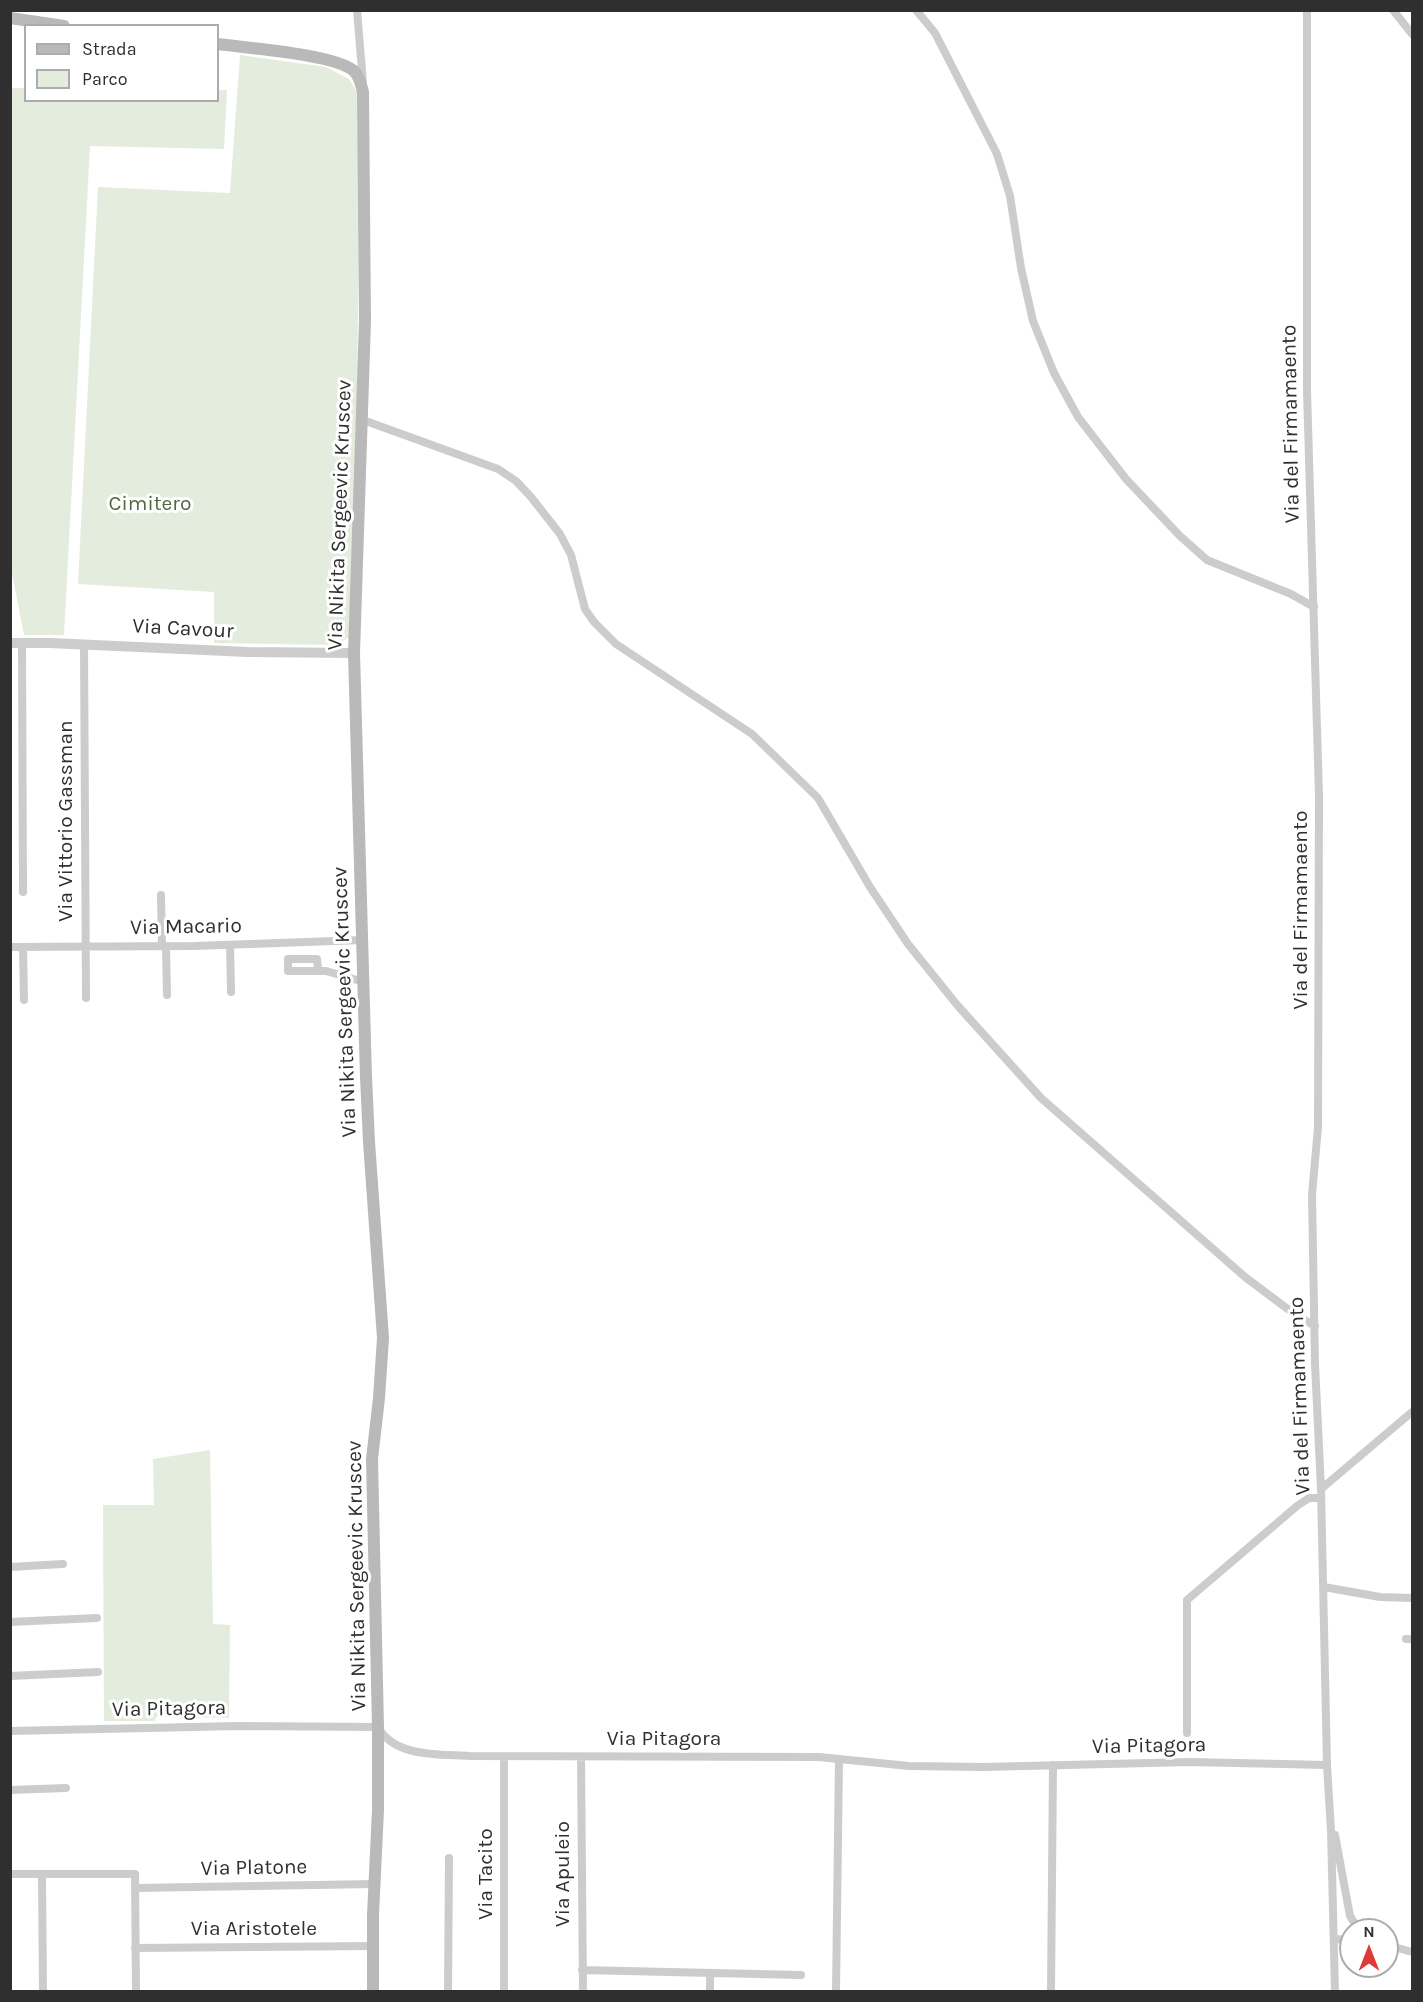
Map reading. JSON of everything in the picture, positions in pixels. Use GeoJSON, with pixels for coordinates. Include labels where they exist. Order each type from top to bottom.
{"type":"FeatureCollection","features":[{"type":"Feature","properties":{"kind":"main road"},"geometry":{"type":"LineString","coordinates":[[10,18],[50,24]]}},
{"type":"Feature","properties":{"kind":"main road"},"geometry":{"type":"LineString","coordinates":[[219,44],[328,59],[355,72],[363,92]]}},
{"type":"Feature","properties":{"kind":"main road","name":"Via Nikita Sergeevic Kruscev"},"geometry":{"type":"LineString","coordinates":[[363,92],[365,321],[354,653],[369,1142],[383,1338],[372,1469],[378,1727],[373,1992]]}},
{"type":"Feature","properties":{"kind":"street","name":"Via Nikita Sergeevic Kruscev"},"geometry":{"type":"LineString","coordinates":[[357,10],[363,92]]}},
{"type":"Feature","properties":{"kind":"street"},"geometry":{"type":"LineString","coordinates":[[916,10],[935,33],[998,154],[1010,196],[1021,268],[1033,321],[1054,373],[1078,417],[1126,479],[1180,536],[1207,560],[1291,594],[1314,607]]}},
{"type":"Feature","properties":{"kind":"street","name":"Via del Firmamaento"},"geometry":{"type":"LineString","coordinates":[[1306,10],[1307,391],[1319,795],[1318,1127],[1312,1196],[1335,1992]]}},
{"type":"Feature","properties":{"kind":"street"},"geometry":{"type":"LineString","coordinates":[[1393,10],[1413,34]]}},
{"type":"Feature","properties":{"kind":"street"},"geometry":{"type":"LineString","coordinates":[[363,420],[498,469],[516,481],[546,514],[560,534],[571,555],[585,609],[594,622],[616,644],[752,734],[818,798],[870,887],[908,944],[958,1006],[1041,1098],[1245,1277],[1314,1326]]}},
{"type":"Feature","properties":{"kind":"street","name":"Via Cavour"},"geometry":{"type":"LineString","coordinates":[[10,643],[248,652],[354,653]]}},
{"type":"Feature","properties":{"kind":"street"},"geometry":{"type":"LineString","coordinates":[[22,643],[23,892]]}},
{"type":"Feature","properties":{"kind":"street","name":"Via Vittorio Gassman"},"geometry":{"type":"LineString","coordinates":[[84,644],[86,998]]}},
{"type":"Feature","properties":{"kind":"street"},"geometry":{"type":"LineString","coordinates":[[162,895],[167,995]]}},
{"type":"Feature","properties":{"kind":"street","name":"Via Macario"},"geometry":{"type":"LineString","coordinates":[[10,947],[230,945],[363,940]]}},
{"type":"Feature","properties":{"kind":"street"},"geometry":{"type":"LineString","coordinates":[[292,942],[293,959]]}},
{"type":"Feature","properties":{"kind":"street"},"geometry":{"type":"LineString","coordinates":[[230,945],[231,992]]}},
{"type":"Feature","properties":{"kind":"street"},"geometry":{"type":"LineString","coordinates":[[23,947],[24,1000]]}},
{"type":"Feature","properties":{"kind":"street"},"geometry":{"type":"LineString","coordinates":[[318,971],[317,959],[288,959],[288,971],[334,972],[364,982]]}},
{"type":"Feature","properties":{"kind":"street"},"geometry":{"type":"LineString","coordinates":[[1187,1733],[1187,1600],[1297,1506],[1322,1493],[1413,1412]]}},
{"type":"Feature","properties":{"kind":"street"},"geometry":{"type":"LineString","coordinates":[[10,1567],[63,1564]]}},
{"type":"Feature","properties":{"kind":"street"},"geometry":{"type":"LineString","coordinates":[[1324,1587],[1380,1597],[1413,1598]]}},
{"type":"Feature","properties":{"kind":"street"},"geometry":{"type":"LineString","coordinates":[[10,1622],[97,1618]]}},
{"type":"Feature","properties":{"kind":"street"},"geometry":{"type":"LineString","coordinates":[[10,1676],[98,1672]]}},
{"type":"Feature","properties":{"kind":"street","name":"Via Pitagora"},"geometry":{"type":"LineString","coordinates":[[10,1731],[238,1726],[378,1727],[383,1737],[398,1746],[425,1754],[504,1757],[819,1757],[909,1766],[983,1767],[1190,1762],[1327,1765]]}},
{"type":"Feature","properties":{"kind":"street","name":"Via Tacito"},"geometry":{"type":"LineString","coordinates":[[504,1757],[504,1992]]}},
{"type":"Feature","properties":{"kind":"street","name":"Via Apuleio"},"geometry":{"type":"LineString","coordinates":[[581,1757],[583,1992]]}},
{"type":"Feature","properties":{"kind":"street"},"geometry":{"type":"LineString","coordinates":[[836,1992],[839,1759]]}},
{"type":"Feature","properties":{"kind":"street"},"geometry":{"type":"LineString","coordinates":[[1051,1992],[1053,1765]]}},
{"type":"Feature","properties":{"kind":"street"},"geometry":{"type":"LineString","coordinates":[[10,1790],[66,1788]]}},
{"type":"Feature","properties":{"kind":"street","name":"Via del Firmamaento"},"geometry":{"type":"LineString","coordinates":[[1330,1809],[1351,1918]]}},
{"type":"Feature","properties":{"kind":"street"},"geometry":{"type":"LineString","coordinates":[[448,1992],[449,1858]]}},
{"type":"Feature","properties":{"kind":"street"},"geometry":{"type":"LineString","coordinates":[[10,1875],[135,1875],[135,1992]]}},
{"type":"Feature","properties":{"kind":"street"},"geometry":{"type":"LineString","coordinates":[[42,1875],[42,1992]]}},
{"type":"Feature","properties":{"kind":"street","name":"Via Platone"},"geometry":{"type":"LineString","coordinates":[[135,1888],[374,1884]]}},
{"type":"Feature","properties":{"kind":"street"},"geometry":{"type":"LineString","coordinates":[[1335,1939],[1339,1939]]}},
{"type":"Feature","properties":{"kind":"street","name":"Via Aristotele"},"geometry":{"type":"LineString","coordinates":[[135,1948],[373,1946]]}},
{"type":"Feature","properties":{"kind":"street"},"geometry":{"type":"LineString","coordinates":[[582,1970],[801,1975]]}},
{"type":"Feature","properties":{"kind":"street"},"geometry":{"type":"LineString","coordinates":[[710,1973],[710,1992]]}},
{"type":"Feature","properties":{"kind":"green space","name":"Cimitero"},"geometry":{"type":"Polygon","coordinates":[[[240,55],[326,67],[349,79],[360,97],[357,419],[349,637],[338,645],[214,643],[214,592],[78,584],[98,187],[230,193],[240,55]]]}},
{"type":"Feature","properties":{"kind":"green space"},"geometry":{"type":"Polygon","coordinates":[[[11,88],[24,88],[24,102],[219,102],[219,90],[227,90],[224,149],[90,146],[64,635],[24,635],[11,568],[11,88]]]}},
{"type":"Feature","properties":{"kind":"green space"},"geometry":{"type":"Polygon","coordinates":[[[210,1450],[213,1624],[230,1625],[229,1718],[156,1717],[155,1721],[104,1721],[103,1505],[154,1505],[153,1459],[210,1450]]]}}]}
